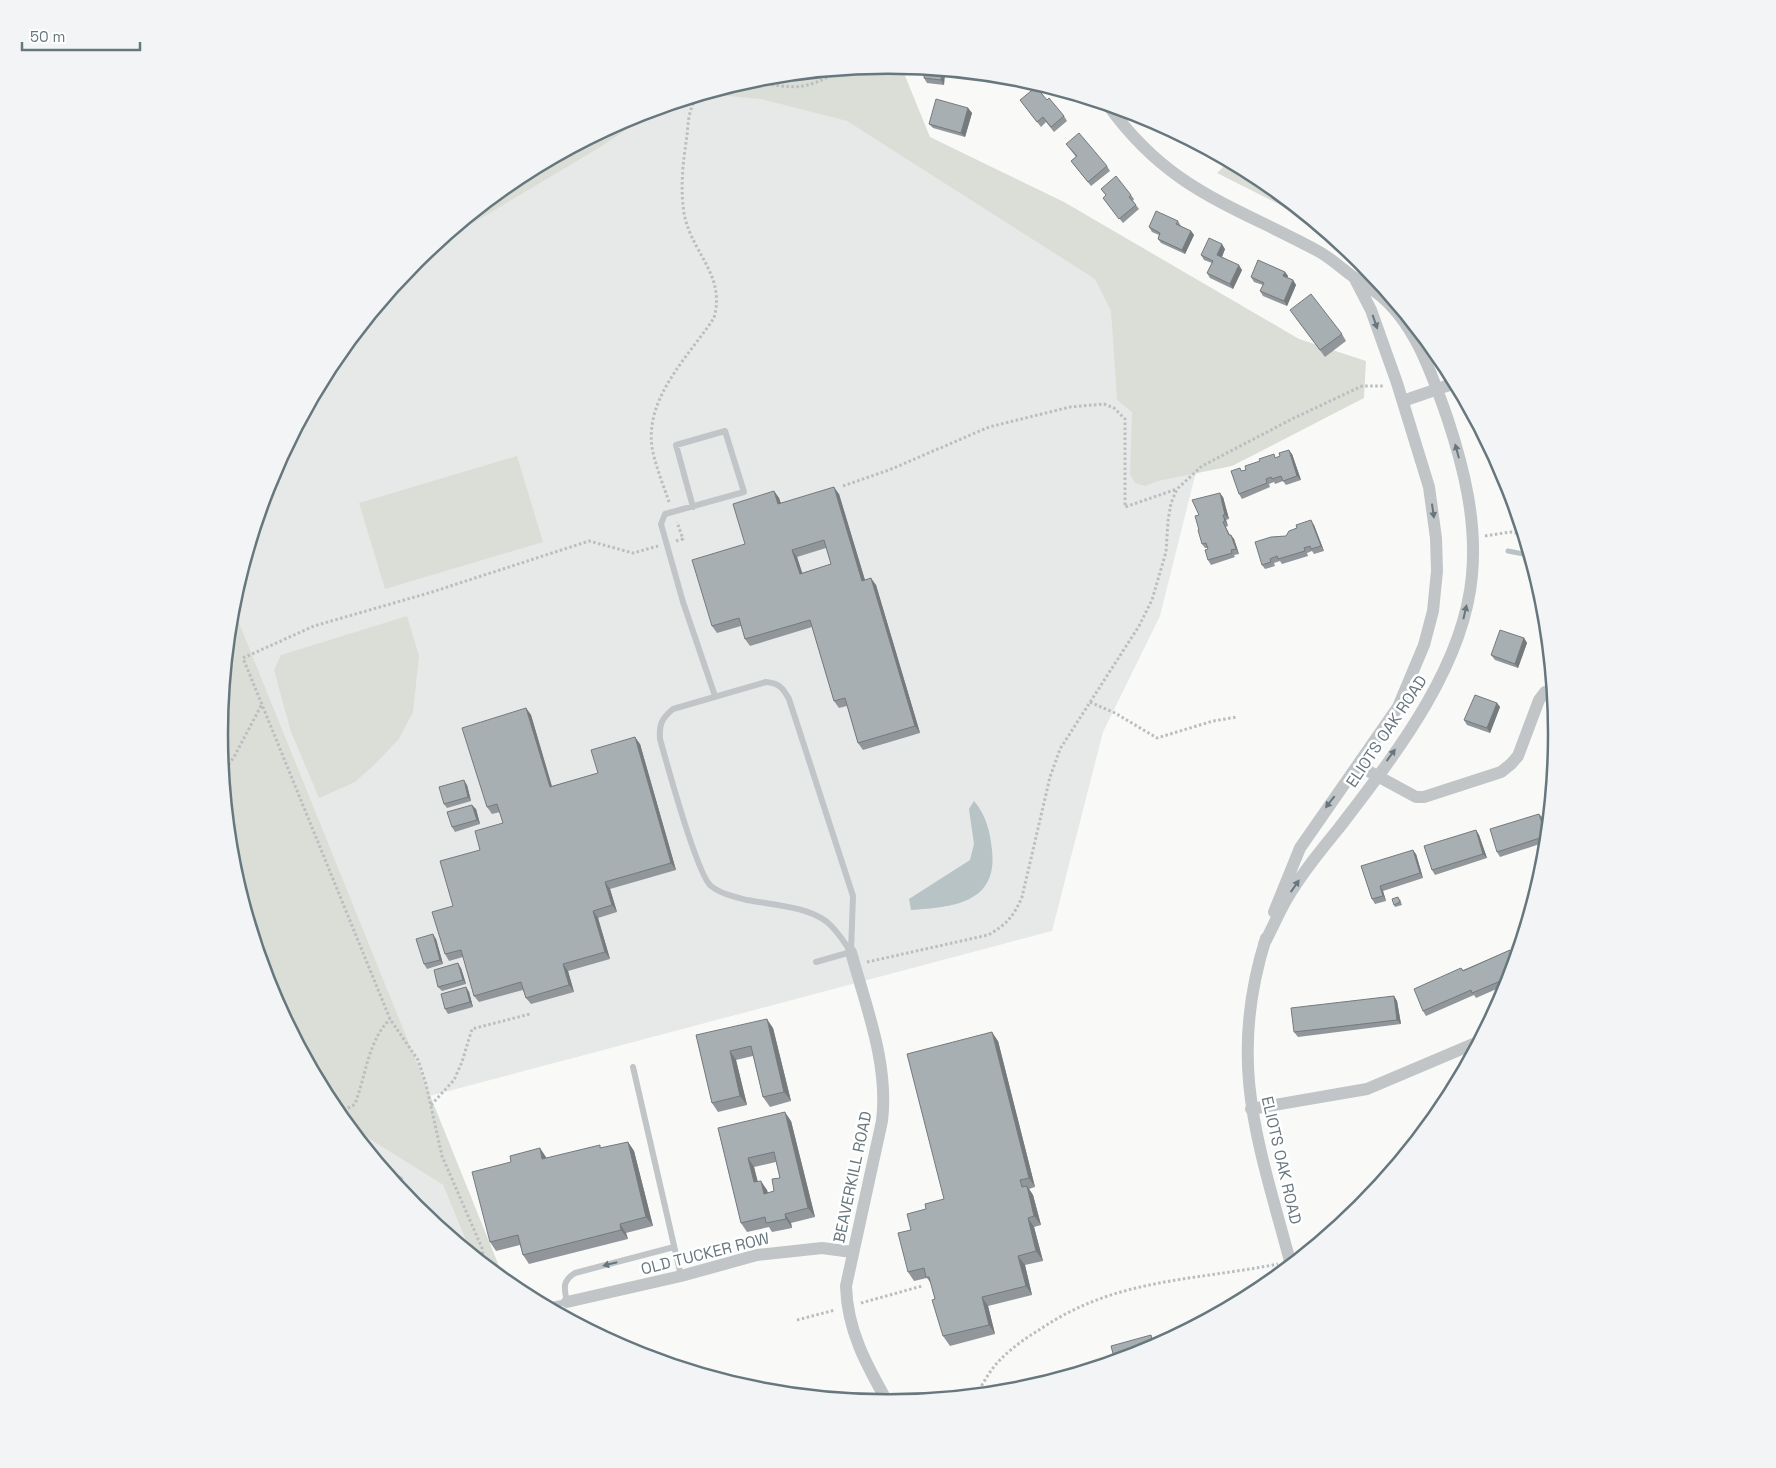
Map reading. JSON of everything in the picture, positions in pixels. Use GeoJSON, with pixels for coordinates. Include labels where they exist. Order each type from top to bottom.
{"type":"FeatureCollection","features":[{"type":"Feature","properties":{"kind":"street","name":"ELIOTS OAK ROAD"},"geometry":{"type":"LineString","coordinates":[[1115,114],[1126,130],[1146,151],[1185,183],[1226,207],[1319,251],[1378,294],[1390,306]]}},
{"type":"Feature","properties":{"kind":"street","name":"ELIOTS OAK ROAD"},"geometry":{"type":"LineString","coordinates":[[1289,1259],[1256,1135],[1251,1109],[1247,1073],[1248,1023],[1256,968],[1280,892],[1300,848],[1323,812],[1359,766],[1398,707],[1424,646],[1433,611],[1437,571],[1434,512],[1419,449],[1371,310],[1355,278]]}},
{"type":"Feature","properties":{"kind":"street","name":"ELIOTS OAK ROAD"},"geometry":{"type":"LineString","coordinates":[[1264,944],[1288,896],[1416,720],[1438,684],[1452,653],[1464,617],[1472,576],[1472,537],[1465,482],[1454,439],[1437,389],[1420,352],[1396,313]]}},
{"type":"Feature","properties":{"kind":"street"},"geometry":{"type":"LineString","coordinates":[[1403,401],[1448,385]]}},
{"type":"Feature","properties":{"kind":"street"},"geometry":{"type":"LineString","coordinates":[[1359,766],[1408,794],[1424,797],[1501,772],[1518,756],[1539,700],[1544,692],[1547,691]]}},
{"type":"Feature","properties":{"kind":"street","name":"BEAVERKILL ROAD"},"geometry":{"type":"LineString","coordinates":[[852,958],[883,1073],[885,1096],[882,1121],[852,1252],[846,1286],[846,1308],[862,1356],[883,1394]]}},
{"type":"Feature","properties":{"kind":"street"},"geometry":{"type":"LineString","coordinates":[[1251,1109],[1367,1089],[1470,1045]]}},
{"type":"Feature","properties":{"kind":"street","name":"OLD TUCKER ROW"},"geometry":{"type":"LineString","coordinates":[[567,1302],[681,1276],[757,1255],[822,1248],[852,1252]]}},
{"type":"Feature","properties":{"kind":"lane"},"geometry":{"type":"LineString","coordinates":[[693,506],[676,445],[725,431],[744,492],[665,514],[661,524],[665,544],[715,696]]}},
{"type":"Feature","properties":{"kind":"lane"},"geometry":{"type":"LineString","coordinates":[[766,682],[776,683],[783,688],[789,699],[853,896],[852,958],[835,930],[826,921],[808,912],[733,897],[711,886],[704,877],[660,740],[659,727],[663,718],[673,710],[766,682]]}},
{"type":"Feature","properties":{"kind":"lane"},"geometry":{"type":"LineString","coordinates":[[816,962],[852,958]]}},
{"type":"Feature","properties":{"kind":"lane"},"geometry":{"type":"LineString","coordinates":[[633,1067],[681,1276]]}},
{"type":"Feature","properties":{"kind":"lane"},"geometry":{"type":"LineString","coordinates":[[555,1304],[567,1302],[563,1285],[566,1279],[575,1273],[674,1247]]}},
{"type":"Feature","properties":{"kind":"path"},"geometry":{"type":"LineString","coordinates":[[772,84],[795,88],[830,76]]}},
{"type":"Feature","properties":{"kind":"path"},"geometry":{"type":"LineString","coordinates":[[483,1255],[482,1248],[442,1156],[418,1060],[390,1019],[243,658],[287,636],[314,626],[488,575],[589,541],[632,553],[683,539],[652,446],[655,410],[662,393],[714,318],[717,305],[718,294],[714,280],[688,228],[684,213],[683,161],[690,111],[694,103]]}},
{"type":"Feature","properties":{"kind":"path"},"geometry":{"type":"LineString","coordinates":[[843,486],[889,470],[989,427],[1070,408],[1104,404],[1114,408],[1125,419],[1125,507],[1177,488],[1202,466],[1292,419],[1362,386],[1380,388]]}},
{"type":"Feature","properties":{"kind":"path"},"geometry":{"type":"LineString","coordinates":[[852,958],[988,935],[1003,927],[1014,915],[1022,897],[1050,777],[1060,750],[1139,626],[1152,600],[1166,552],[1171,503],[1177,488]]}},
{"type":"Feature","properties":{"kind":"path"},"geometry":{"type":"LineString","coordinates":[[1472,537],[1510,532],[1516,533]]}},
{"type":"Feature","properties":{"kind":"path"},"geometry":{"type":"LineString","coordinates":[[1090,702],[1116,713],[1157,738],[1213,721],[1237,717]]}},
{"type":"Feature","properties":{"kind":"path"},"geometry":{"type":"LineString","coordinates":[[229,765],[262,704]]}},
{"type":"Feature","properties":{"kind":"path"},"geometry":{"type":"LineString","coordinates":[[431,1106],[454,1080],[472,1030],[530,1014]]}},
{"type":"Feature","properties":{"kind":"path"},"geometry":{"type":"LineString","coordinates":[[344,1108],[350,1108],[355,1104],[374,1042],[380,1028],[390,1019]]}},
{"type":"Feature","properties":{"kind":"path"},"geometry":{"type":"LineString","coordinates":[[980,1388],[997,1363],[1020,1342],[1050,1322],[1083,1304],[1142,1285],[1281,1264]]}},
{"type":"Feature","properties":{"kind":"shaded area"},"geometry":{"type":"Polygon","coordinates":[[[904,74],[930,137],[1064,202],[1299,339],[1366,361],[1364,398],[1232,466],[1158,481],[1145,486],[1135,483],[1130,474],[1132,412],[1117,400],[1111,311],[1095,279],[847,121],[761,99],[720,95],[759,86],[802,79],[845,75],[904,74]]]}},
{"type":"Feature","properties":{"kind":"shaded area"},"geometry":{"type":"Polygon","coordinates":[[[771,84],[1088,235],[1200,456],[1160,616],[1103,732],[1052,931],[430,1096],[238,619],[250,563],[278,481],[316,404],[364,332],[421,267],[453,238],[486,210],[558,162],[635,124],[717,96],[771,84]]]}},
{"type":"Feature","properties":{"kind":"shaded area"},"geometry":{"type":"Polygon","coordinates":[[[635,124],[602,146],[465,227],[521,185],[558,162],[635,124]]]}},
{"type":"Feature","properties":{"kind":"shaded area"},"geometry":{"type":"Polygon","coordinates":[[[1224,166],[1289,210],[1217,173],[1224,166]]]}},
{"type":"Feature","properties":{"kind":"shaded area"},"geometry":{"type":"Polygon","coordinates":[[[517,456],[543,542],[385,589],[359,503],[517,456]]]}},
{"type":"Feature","properties":{"kind":"shaded area"},"geometry":{"type":"Polygon","coordinates":[[[407,616],[419,656],[413,712],[399,739],[374,765],[355,782],[319,798],[291,732],[274,670],[281,655],[407,616]]]}},
{"type":"Feature","properties":{"kind":"shaded area"},"geometry":{"type":"Polygon","coordinates":[[[238,619],[500,1268],[466,1241],[443,1185],[364,1135],[316,1064],[278,987],[263,946],[250,905],[240,863],[229,777],[229,691],[238,619]]]}},
{"type":"Feature","properties":{"kind":"shaded area"},"geometry":{"type":"Polygon","coordinates":[[[974,801],[987,824],[990,836],[992,868],[988,882],[980,892],[956,904],[911,910],[909,899],[970,860],[974,844],[969,809],[974,801]]]}},
{"type":"Feature","properties":{"kind":"shaded area"},"geometry":{"type":"Polygon","coordinates":[[[364,1135],[443,1185],[466,1241],[421,1201],[364,1135]]]}},
{"type":"Feature","properties":{"kind":"building"},"geometry":{"type":"Polygon","coordinates":[[[924,75],[941,76],[941,80],[924,78],[924,75]]]}},
{"type":"Feature","properties":{"kind":"building"},"geometry":{"type":"Polygon","coordinates":[[[1033,90],[1040,91],[1047,100],[1049,98],[1064,116],[1051,127],[1043,117],[1037,122],[1020,100],[1033,90]]]}},
{"type":"Feature","properties":{"kind":"building"},"geometry":{"type":"Polygon","coordinates":[[[936,99],[968,108],[961,133],[929,124],[936,99]]]}},
{"type":"Feature","properties":{"kind":"building"},"geometry":{"type":"Polygon","coordinates":[[[1079,133],[1107,166],[1088,182],[1071,161],[1077,156],[1066,144],[1079,133]]]}},
{"type":"Feature","properties":{"kind":"building"},"geometry":{"type":"Polygon","coordinates":[[[1116,176],[1131,195],[1129,197],[1136,205],[1119,219],[1103,198],[1106,195],[1101,189],[1116,176]]]}},
{"type":"Feature","properties":{"kind":"building"},"geometry":{"type":"Polygon","coordinates":[[[1156,211],[1178,221],[1176,224],[1191,231],[1182,250],[1158,239],[1160,233],[1149,227],[1156,211]]]}},
{"type":"Feature","properties":{"kind":"building"},"geometry":{"type":"Polygon","coordinates":[[[1209,238],[1222,244],[1217,255],[1239,265],[1230,284],[1207,273],[1213,261],[1201,255],[1209,238]]]}},
{"type":"Feature","properties":{"kind":"building"},"geometry":{"type":"Polygon","coordinates":[[[1258,260],[1285,272],[1283,276],[1293,280],[1284,301],[1260,291],[1264,283],[1251,277],[1258,260]]]}},
{"type":"Feature","properties":{"kind":"building"},"geometry":{"type":"Polygon","coordinates":[[[1311,294],[1342,334],[1320,350],[1290,310],[1311,294]]]}},
{"type":"Feature","properties":{"kind":"building"},"geometry":{"type":"Polygon","coordinates":[[[1289,450],[1297,476],[1283,481],[1281,476],[1272,479],[1271,477],[1266,479],[1267,483],[1239,494],[1231,471],[1240,468],[1241,471],[1246,470],[1245,466],[1260,461],[1259,459],[1274,454],[1275,458],[1280,456],[1279,453],[1289,450]]]}},
{"type":"Feature","properties":{"kind":"building"},"geometry":{"type":"Polygon","coordinates":[[[834,487],[862,581],[871,578],[915,726],[858,743],[845,698],[834,701],[810,620],[745,639],[739,618],[712,626],[692,560],[745,544],[733,504],[774,491],[778,504],[834,487]],[[824,540],[792,550],[800,574],[831,564],[824,540]]]}},
{"type":"Feature","properties":{"kind":"building"},"geometry":{"type":"Polygon","coordinates":[[[1220,493],[1225,515],[1223,515],[1225,521],[1223,522],[1229,535],[1231,535],[1236,549],[1231,550],[1232,553],[1208,560],[1205,550],[1208,549],[1206,543],[1202,544],[1195,516],[1199,515],[1192,500],[1220,493]]]}},
{"type":"Feature","properties":{"kind":"building"},"geometry":{"type":"Polygon","coordinates":[[[1311,520],[1321,546],[1311,549],[1310,546],[1304,548],[1305,551],[1278,559],[1277,556],[1270,559],[1271,562],[1262,565],[1255,542],[1271,537],[1286,536],[1289,531],[1297,528],[1296,525],[1311,520]]]}},
{"type":"Feature","properties":{"kind":"building"},"geometry":{"type":"Polygon","coordinates":[[[1500,630],[1524,638],[1515,664],[1491,655],[1500,630]]]}},
{"type":"Feature","properties":{"kind":"building"},"geometry":{"type":"Polygon","coordinates":[[[1475,695],[1497,703],[1487,728],[1464,720],[1475,695]]]}},
{"type":"Feature","properties":{"kind":"building"},"geometry":{"type":"Polygon","coordinates":[[[526,708],[550,787],[598,773],[591,750],[635,737],[671,863],[605,882],[612,905],[593,911],[605,952],[563,964],[569,985],[526,998],[521,982],[474,996],[461,950],[445,954],[432,912],[453,906],[440,861],[480,850],[475,831],[503,823],[497,804],[487,807],[462,728],[526,708]]]}},
{"type":"Feature","properties":{"kind":"building"},"geometry":{"type":"Polygon","coordinates":[[[464,780],[468,797],[444,804],[439,787],[464,780]]]}},
{"type":"Feature","properties":{"kind":"building"},"geometry":{"type":"Polygon","coordinates":[[[472,805],[477,820],[452,827],[447,812],[472,805]]]}},
{"type":"Feature","properties":{"kind":"building"},"geometry":{"type":"Polygon","coordinates":[[[1539,814],[1542,824],[1540,838],[1497,852],[1490,829],[1539,814]]]}},
{"type":"Feature","properties":{"kind":"building"},"geometry":{"type":"Polygon","coordinates":[[[1476,830],[1483,854],[1432,870],[1424,846],[1476,830]]]}},
{"type":"Feature","properties":{"kind":"building"},"geometry":{"type":"Polygon","coordinates":[[[1413,850],[1420,873],[1380,886],[1383,896],[1372,899],[1361,866],[1413,850]]]}},
{"type":"Feature","properties":{"kind":"building"},"geometry":{"type":"Polygon","coordinates":[[[1398,897],[1400,902],[1394,905],[1392,899],[1398,897]]]}},
{"type":"Feature","properties":{"kind":"building"},"geometry":{"type":"Polygon","coordinates":[[[433,934],[440,960],[424,964],[416,939],[433,934]]]}},
{"type":"Feature","properties":{"kind":"building"},"geometry":{"type":"Polygon","coordinates":[[[1510,950],[1511,952],[1500,981],[1472,993],[1471,990],[1423,1011],[1414,989],[1461,968],[1463,971],[1510,950]]]}},
{"type":"Feature","properties":{"kind":"building"},"geometry":{"type":"Polygon","coordinates":[[[458,963],[463,980],[438,987],[434,970],[458,963]]]}},
{"type":"Feature","properties":{"kind":"building"},"geometry":{"type":"Polygon","coordinates":[[[466,987],[470,1002],[445,1009],[441,994],[466,987]]]}},
{"type":"Feature","properties":{"kind":"building"},"geometry":{"type":"Polygon","coordinates":[[[1394,996],[1397,1020],[1294,1032],[1291,1008],[1394,996]]]}},
{"type":"Feature","properties":{"kind":"building"},"geometry":{"type":"Polygon","coordinates":[[[767,1019],[784,1092],[763,1097],[751,1046],[730,1051],[740,1096],[712,1103],[696,1035],[767,1019]]]}},
{"type":"Feature","properties":{"kind":"building"},"geometry":{"type":"Polygon","coordinates":[[[992,1032],[1029,1178],[1020,1180],[1022,1187],[1027,1186],[1034,1216],[1028,1218],[1036,1251],[1018,1256],[1026,1286],[982,1297],[989,1325],[943,1336],[932,1300],[935,1299],[929,1277],[926,1277],[924,1268],[908,1272],[898,1233],[911,1230],[907,1214],[926,1209],[925,1204],[944,1199],[907,1054],[992,1032]]]}},
{"type":"Feature","properties":{"kind":"building"},"geometry":{"type":"Polygon","coordinates":[[[785,1112],[808,1208],[785,1214],[786,1219],[766,1223],[765,1217],[741,1223],[718,1128],[785,1112]],[[774,1152],[748,1158],[754,1182],[761,1181],[764,1194],[774,1191],[772,1179],[780,1178],[774,1152]]]}},
{"type":"Feature","properties":{"kind":"building"},"geometry":{"type":"Polygon","coordinates":[[[628,1142],[646,1217],[620,1224],[621,1230],[523,1255],[518,1235],[490,1242],[472,1172],[511,1162],[510,1156],[540,1148],[542,1159],[600,1145],[600,1148],[628,1142]]]}},
{"type":"Feature","properties":{"kind":"building"},"geometry":{"type":"Polygon","coordinates":[[[1151,1335],[1152,1339],[1113,1354],[1111,1346],[1151,1335]]]}},
{"type":"Feature","properties":{"kind":"waterway"},"geometry":{"type":"LineString","coordinates":[[1508,551],[1523,554]]}}]}
